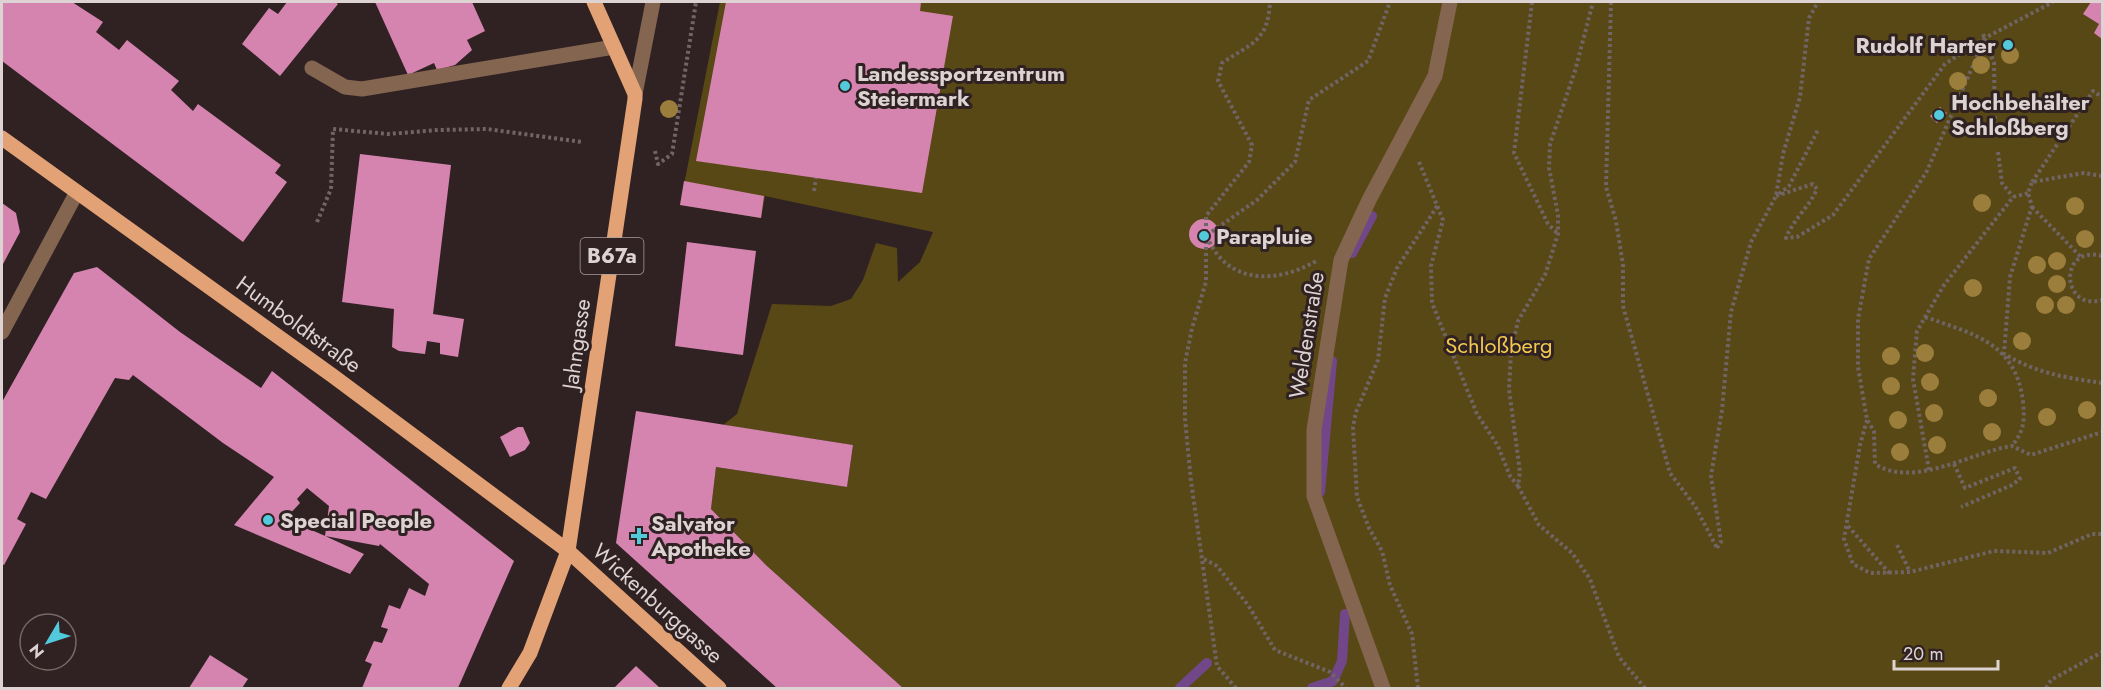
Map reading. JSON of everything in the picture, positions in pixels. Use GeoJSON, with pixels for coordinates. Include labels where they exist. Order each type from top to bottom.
{"type":"FeatureCollection","features":[{"type":"Feature","properties":{"kind":"main road"},"geometry":{"type":"LineString","coordinates":[[594,2],[635,94]]}},
{"type":"Feature","properties":{"kind":"main road","name":"Jahngasse"},"geometry":{"type":"LineString","coordinates":[[568,551],[635,94]]}},
{"type":"Feature","properties":{"kind":"main road","name":"Humboldtstraße"},"geometry":{"type":"LineString","coordinates":[[2,138],[442,456],[568,551]]}},
{"type":"Feature","properties":{"kind":"main road","name":"B67a"},"geometry":{"type":"LineString","coordinates":[[509,688],[530,653],[568,551]]}},
{"type":"Feature","properties":{"kind":"main road","name":"Wickenburggasse"},"geometry":{"type":"LineString","coordinates":[[568,551],[719,688]]}},
{"type":"Feature","properties":{"kind":"street","name":"Jahngasse"},"geometry":{"type":"LineString","coordinates":[[635,94],[653,2]]}},
{"type":"Feature","properties":{"kind":"street","name":"Weldenstraße"},"geometry":{"type":"LineString","coordinates":[[1383,688],[1314,496],[1314,430],[1341,260],[1369,200],[1435,76],[1450,2]]}},
{"type":"Feature","properties":{"kind":"street"},"geometry":{"type":"LineString","coordinates":[[312,68],[345,87],[362,89],[614,47]]}},
{"type":"Feature","properties":{"kind":"street"},"geometry":{"type":"LineString","coordinates":[[2,332],[77,192]]}},
{"type":"Feature","properties":{"kind":"path"},"geometry":{"type":"LineString","coordinates":[[657,164],[672,154],[696,2]]}},
{"type":"Feature","properties":{"kind":"path"},"geometry":{"type":"LineString","coordinates":[[1236,688],[1217,666],[1186,429],[1185,363],[1192,328],[1206,282],[1206,216],[1249,162],[1252,145],[1218,81],[1222,63],[1261,38],[1269,22],[1270,2]]}},
{"type":"Feature","properties":{"kind":"path"},"geometry":{"type":"LineString","coordinates":[[1207,235],[1257,200],[1295,162],[1309,100],[1368,61],[1390,2]]}},
{"type":"Feature","properties":{"kind":"path"},"geometry":{"type":"LineString","coordinates":[[1532,2],[1514,153],[1548,224],[1558,234]]}},
{"type":"Feature","properties":{"kind":"path"},"geometry":{"type":"LineString","coordinates":[[1518,486],[1520,472],[1509,389],[1511,352],[1518,321],[1545,275],[1558,234],[1558,215],[1549,168],[1550,144],[1575,71],[1593,2]]}},
{"type":"Feature","properties":{"kind":"path"},"geometry":{"type":"LineString","coordinates":[[1611,2],[1606,187],[1616,221],[1623,265],[1623,306],[1670,472],[1695,506],[1717,548],[1721,542],[1711,476],[1721,418],[1731,312],[1750,242],[1776,196],[1783,154],[1800,97],[1809,18],[1818,2]]}},
{"type":"Feature","properties":{"kind":"path"},"geometry":{"type":"LineString","coordinates":[[1776,196],[1813,184],[1817,189],[1810,204],[1790,228],[1786,238],[1797,237],[1833,215],[1945,64],[1984,36],[2053,2]]}},
{"type":"Feature","properties":{"kind":"path"},"geometry":{"type":"LineString","coordinates":[[1984,36],[1994,63],[1995,129]]}},
{"type":"Feature","properties":{"kind":"path"},"geometry":{"type":"LineString","coordinates":[[1984,36],[1926,173],[1869,259],[1858,319],[1858,367],[1867,420],[1874,431],[1875,464],[1884,470],[1929,470],[1953,464],[2012,446],[2021,434],[2025,420],[2021,384],[2004,354],[2010,277],[2032,206]]}},
{"type":"Feature","properties":{"kind":"path"},"geometry":{"type":"LineString","coordinates":[[2081,257],[2032,206],[2028,193],[2032,182],[2093,91],[2103,97]]}},
{"type":"Feature","properties":{"kind":"path"},"geometry":{"type":"LineString","coordinates":[[317,222],[331,189],[333,129],[388,134],[438,129],[487,129],[582,142]]}},
{"type":"Feature","properties":{"kind":"path"},"geometry":{"type":"LineString","coordinates":[[1776,196],[1789,186],[1818,130]]}},
{"type":"Feature","properties":{"kind":"path"},"geometry":{"type":"LineString","coordinates":[[1998,152],[2002,183],[2013,197]]}},
{"type":"Feature","properties":{"kind":"path"},"geometry":{"type":"LineString","coordinates":[[2032,182],[2084,173],[2103,176]]}},
{"type":"Feature","properties":{"kind":"path"},"geometry":{"type":"LineString","coordinates":[[814,191],[816,178]]}},
{"type":"Feature","properties":{"kind":"path"},"geometry":{"type":"LineString","coordinates":[[1929,470],[1913,380],[1917,331],[1944,285],[2013,197],[2028,193]]}},
{"type":"Feature","properties":{"kind":"path"},"geometry":{"type":"LineString","coordinates":[[1418,688],[1412,634],[1390,585],[1382,551],[1369,528],[1357,497],[1353,427],[1356,412],[1378,360],[1385,298],[1397,268],[1439,204],[1443,220],[1431,266],[1432,303],[1477,414],[1539,525],[1572,553],[1590,579],[1619,657],[1645,688]]}},
{"type":"Feature","properties":{"kind":"path"},"geometry":{"type":"LineString","coordinates":[[1207,235],[1213,250],[1222,261],[1242,272],[1275,278],[1300,270],[1325,255],[1341,260]]}},
{"type":"Feature","properties":{"kind":"path"},"geometry":{"type":"LineString","coordinates":[[2103,256],[2096,254],[2081,257],[2071,270],[2071,286],[2081,299],[2089,302],[2103,300]]}},
{"type":"Feature","properties":{"kind":"path"},"geometry":{"type":"LineString","coordinates":[[1925,316],[1980,336],[2004,354],[2032,369],[2103,383]]}},
{"type":"Feature","properties":{"kind":"path"},"geometry":{"type":"LineString","coordinates":[[1867,420],[1860,445],[1844,539],[1853,564],[1870,573],[1910,572],[1994,551],[2048,553],[2091,534],[2103,534]]}},
{"type":"Feature","properties":{"kind":"path"},"geometry":{"type":"LineString","coordinates":[[2012,446],[2031,455],[2103,432]]}},
{"type":"Feature","properties":{"kind":"path"},"geometry":{"type":"LineString","coordinates":[[1953,464],[1965,488],[2015,468],[2020,479],[2012,485],[1961,507]]}},
{"type":"Feature","properties":{"kind":"path"},"geometry":{"type":"LineString","coordinates":[[1848,526],[1890,574]]}},
{"type":"Feature","properties":{"kind":"path"},"geometry":{"type":"LineString","coordinates":[[1897,545],[1910,572]]}},
{"type":"Feature","properties":{"kind":"path"},"geometry":{"type":"LineString","coordinates":[[1203,558],[1217,566],[1248,605],[1275,650],[1330,672],[1346,688]]}},
{"type":"Feature","properties":{"kind":"path"},"geometry":{"type":"LineString","coordinates":[[2046,688],[2051,680],[2103,652]]}},
{"type":"Feature","properties":{"kind":"green space","name":"Schloßberg"},"geometry":{"type":"Polygon","coordinates":[[[720,2],[2102,2],[2102,688],[903,688],[767,566],[711,509],[716,467],[847,487],[853,445],[723,425],[737,414],[772,304],[831,306],[851,299],[863,280],[876,243],[897,248],[898,282],[920,262],[933,232],[765,196],[761,218],[680,205],[720,2]]]}},
{"type":"Feature","properties":{"kind":"building"},"geometry":{"type":"Polygon","coordinates":[[[2,2],[72,2],[103,22],[96,32],[119,50],[127,40],[179,81],[171,90],[193,111],[198,104],[281,165],[275,173],[287,182],[243,242],[2,61],[2,2]]]}},
{"type":"Feature","properties":{"kind":"building"},"geometry":{"type":"Polygon","coordinates":[[[287,2],[335,2],[338,4],[280,76],[242,44],[269,8],[278,14],[287,2]]]}},
{"type":"Feature","properties":{"kind":"building"},"geometry":{"type":"Polygon","coordinates":[[[375,2],[472,2],[485,31],[467,40],[472,50],[455,65],[437,70],[434,63],[408,75],[375,2]]]}},
{"type":"Feature","properties":{"kind":"building","name":"Landessportzentrum Steiermark"},"geometry":{"type":"Polygon","coordinates":[[[726,2],[921,2],[920,11],[953,16],[922,193],[696,161],[726,2]]]}},
{"type":"Feature","properties":{"kind":"building"},"geometry":{"type":"Polygon","coordinates":[[[2091,2],[2102,2],[2102,39],[2094,33],[2099,24],[2083,14],[2091,2]]]}},
{"type":"Feature","properties":{"kind":"building","name":"Hochbehälter Schloßberg"},"geometry":{"type":"Polygon","coordinates":[[[1940,107],[1947,113],[1937,123],[1930,116],[1940,107]]]}},
{"type":"Feature","properties":{"kind":"building"},"geometry":{"type":"Polygon","coordinates":[[[360,154],[451,165],[433,314],[464,319],[458,357],[440,354],[440,343],[427,341],[425,354],[399,351],[392,347],[394,309],[342,302],[360,154]]]}},
{"type":"Feature","properties":{"kind":"building"},"geometry":{"type":"Polygon","coordinates":[[[684,181],[764,196],[761,218],[680,205],[684,181]]]}},
{"type":"Feature","properties":{"kind":"building"},"geometry":{"type":"Polygon","coordinates":[[[2,203],[16,213],[20,232],[2,266],[2,203]]]}},
{"type":"Feature","properties":{"kind":"building","name":"Parapluie"},"geometry":{"type":"Polygon","coordinates":[[[1204,219],[1210,220],[1218,228],[1218,240],[1210,248],[1204,249],[1198,248],[1190,240],[1189,234],[1190,228],[1198,220],[1204,219]]]}},
{"type":"Feature","properties":{"kind":"building"},"geometry":{"type":"Polygon","coordinates":[[[687,242],[756,251],[743,355],[675,346],[687,242]]]}},
{"type":"Feature","properties":{"kind":"building"},"geometry":{"type":"Polygon","coordinates":[[[97,267],[180,332],[261,388],[272,371],[514,561],[458,688],[362,688],[372,664],[365,661],[374,641],[382,643],[388,629],[381,627],[389,605],[400,609],[409,588],[425,596],[429,584],[380,544],[379,546],[325,536],[364,554],[350,574],[234,525],[274,477],[223,443],[133,375],[129,380],[115,378],[46,499],[31,492],[17,519],[26,524],[4,565],[2,564],[2,402],[74,273],[97,267]],[[307,488],[297,499],[300,503],[288,516],[313,527],[309,529],[325,536],[329,506],[307,488]]]}},
{"type":"Feature","properties":{"kind":"building"},"geometry":{"type":"Polygon","coordinates":[[[636,411],[853,445],[847,487],[716,467],[711,509],[767,566],[903,688],[777,688],[616,543],[636,411]]]}},
{"type":"Feature","properties":{"kind":"building"},"geometry":{"type":"Polygon","coordinates":[[[518,427],[523,427],[530,443],[525,450],[510,457],[500,437],[518,427]]]}},
{"type":"Feature","properties":{"kind":"building"},"geometry":{"type":"Polygon","coordinates":[[[210,655],[248,679],[242,688],[189,688],[210,655]]]}},
{"type":"Feature","properties":{"kind":"building"},"geometry":{"type":"Polygon","coordinates":[[[636,666],[660,688],[614,688],[636,666]]]}},
{"type":"Feature","properties":{"kind":"waterway"},"geometry":{"type":"LineString","coordinates":[[1352,253],[1372,216]]}},
{"type":"Feature","properties":{"kind":"waterway"},"geometry":{"type":"LineString","coordinates":[[1320,492],[1332,361]]}},
{"type":"Feature","properties":{"kind":"waterway"},"geometry":{"type":"LineString","coordinates":[[1312,688],[1333,681],[1342,661],[1345,614]]}},
{"type":"Feature","properties":{"kind":"waterway"},"geometry":{"type":"LineString","coordinates":[[1180,688],[1207,663]]}},
{"type":"Feature","properties":{"kind":"place","name":"Rudolf Harter"},"geometry":{"type":"Point","coordinates":[2008,45]}},
{"type":"Feature","properties":{"kind":"place","name":"Landessportzentrum Steiermark"},"geometry":{"type":"Point","coordinates":[845,86]}},
{"type":"Feature","properties":{"kind":"place","name":"Hochbehälter Schloßberg"},"geometry":{"type":"Point","coordinates":[1939,115]}},
{"type":"Feature","properties":{"kind":"place","name":"Parapluie"},"geometry":{"type":"Point","coordinates":[1204,236]}},
{"type":"Feature","properties":{"kind":"place","name":"Special People"},"geometry":{"type":"Point","coordinates":[268,520]}},
{"type":"Feature","properties":{"kind":"place","name":"Salvator Apotheke"},"geometry":{"type":"Point","coordinates":[639,536]}}]}
